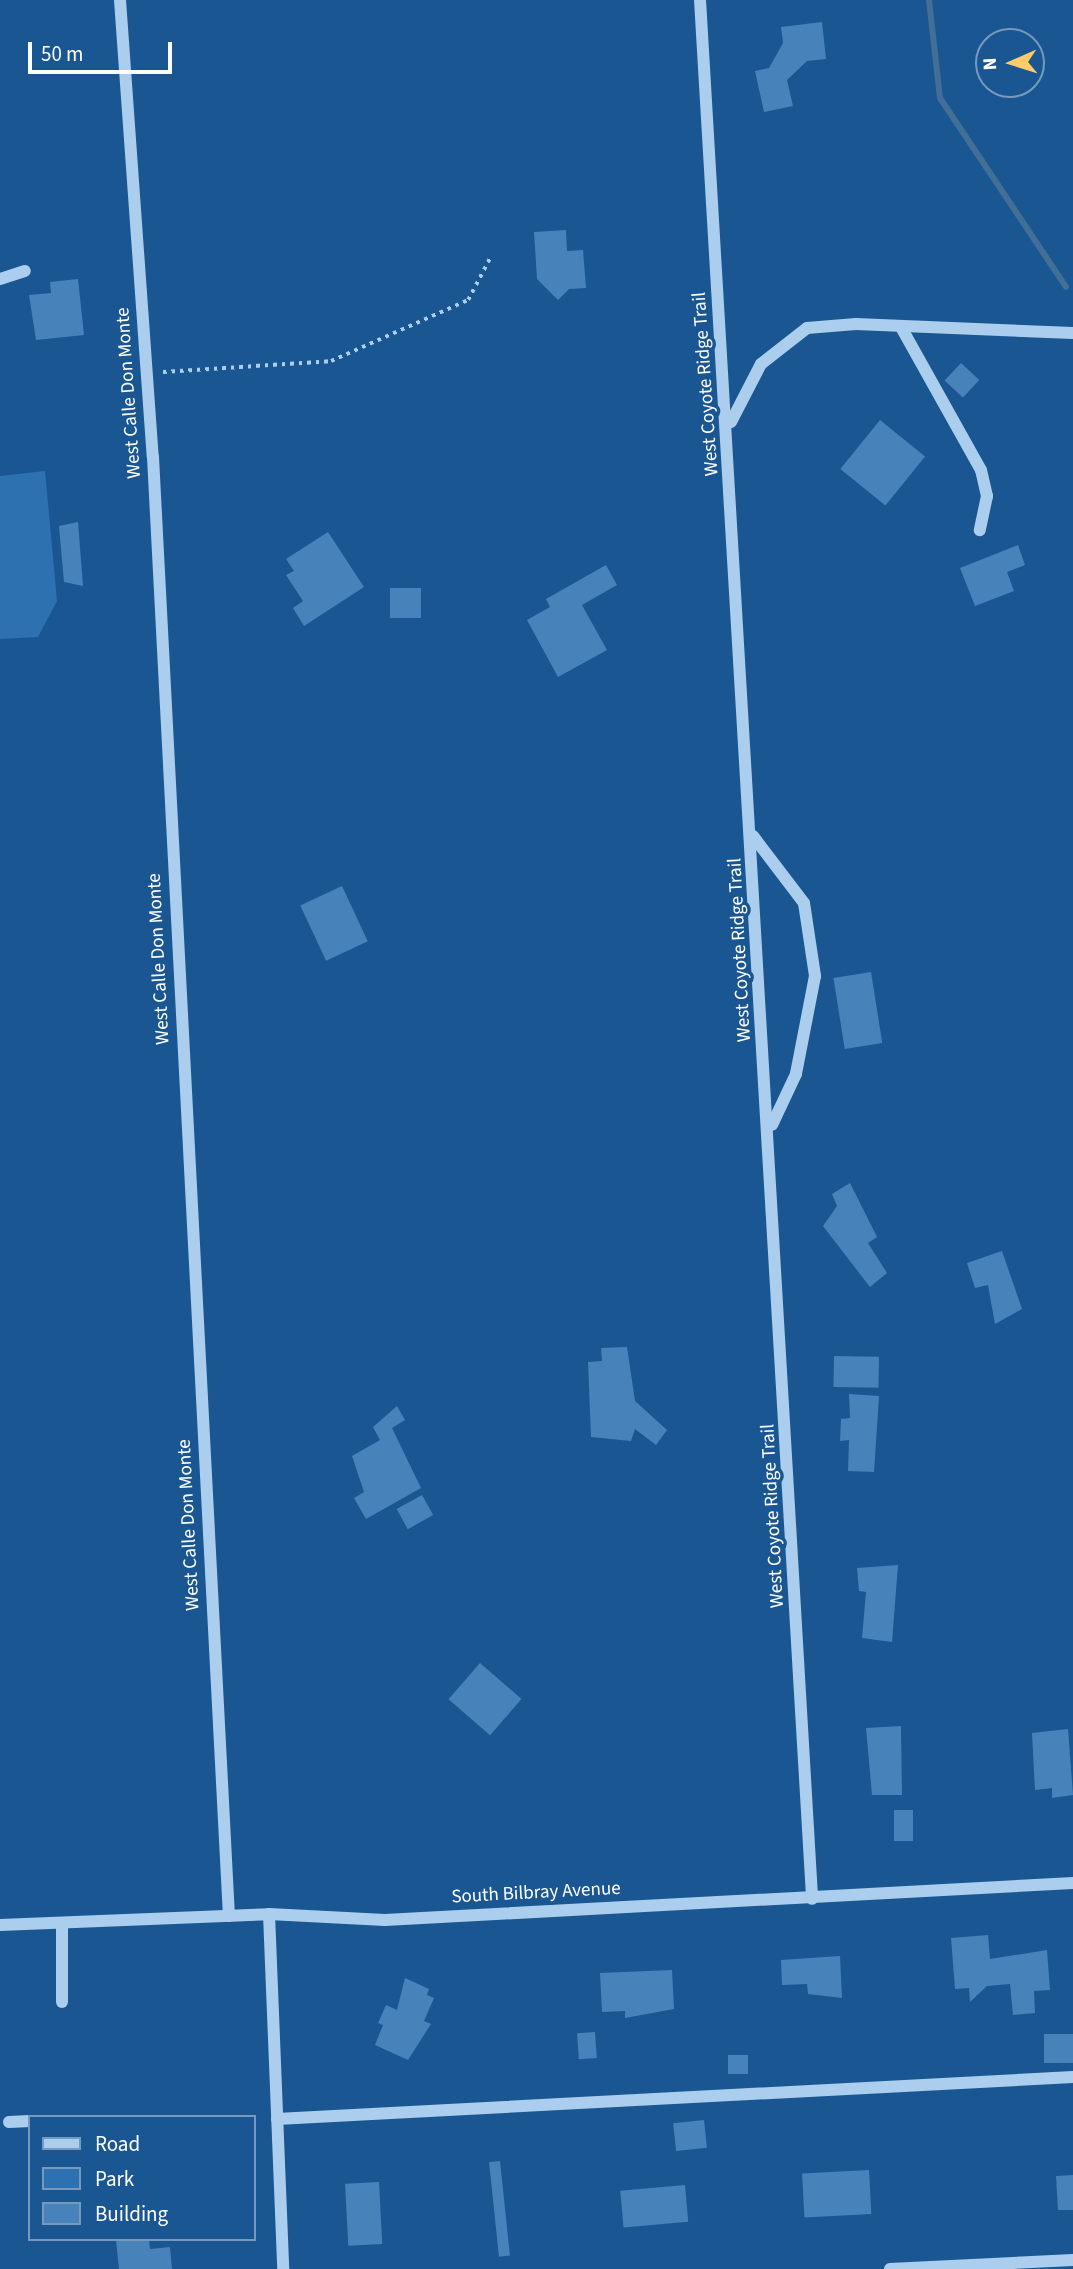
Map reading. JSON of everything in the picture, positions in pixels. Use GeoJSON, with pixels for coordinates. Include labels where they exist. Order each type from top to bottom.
{"type":"FeatureCollection","features":[{"type":"Feature","properties":{"kind":"street","name":"West Calle Don Monte"},"geometry":{"type":"LineString","coordinates":[[120,0],[147,373],[229,1916]]}},
{"type":"Feature","properties":{"kind":"street","name":"West Coyote Ridge Trail"},"geometry":{"type":"LineString","coordinates":[[700,0],[753,836],[812,1899]]}},
{"type":"Feature","properties":{"kind":"street"},"geometry":{"type":"LineString","coordinates":[[0,279],[25,271]]}},
{"type":"Feature","properties":{"kind":"street"},"geometry":{"type":"LineString","coordinates":[[728,429],[742,391],[761,364],[807,328],[901,327],[1073,333]]}},
{"type":"Feature","properties":{"kind":"street"},"geometry":{"type":"LineString","coordinates":[[901,327],[981,470],[987,496],[979,530]]}},
{"type":"Feature","properties":{"kind":"street"},"geometry":{"type":"LineString","coordinates":[[753,836],[804,903],[815,976],[796,1074],[770,1128]]}},
{"type":"Feature","properties":{"kind":"street","name":"South Bilbray Avenue"},"geometry":{"type":"LineString","coordinates":[[0,1925],[269,1914],[385,1920],[1073,1883]]}},
{"type":"Feature","properties":{"kind":"street"},"geometry":{"type":"LineString","coordinates":[[269,1914],[283,2269]]}},
{"type":"Feature","properties":{"kind":"street"},"geometry":{"type":"LineString","coordinates":[[62,1923],[62,2002]]}},
{"type":"Feature","properties":{"kind":"street"},"geometry":{"type":"LineString","coordinates":[[277,2119],[1073,2077]]}},
{"type":"Feature","properties":{"kind":"street"},"geometry":{"type":"LineString","coordinates":[[9,2122],[28,2120]]}},
{"type":"Feature","properties":{"kind":"street"},"geometry":{"type":"LineString","coordinates":[[890,2269],[1073,2260]]}},
{"type":"Feature","properties":{"kind":"path"},"geometry":{"type":"LineString","coordinates":[[147,373],[331,362],[468,300],[491,256]]}},
{"type":"Feature","properties":{"kind":"green space"},"geometry":{"type":"Polygon","coordinates":[[[45,471],[57,601],[38,637],[0,639],[0,476],[45,471]]]}},
{"type":"Feature","properties":{"kind":"building"},"geometry":{"type":"Polygon","coordinates":[[[822,22],[826,59],[807,61],[787,80],[793,106],[764,112],[755,71],[769,68],[783,43],[781,27],[822,22]]]}},
{"type":"Feature","properties":{"kind":"building"},"geometry":{"type":"Polygon","coordinates":[[[566,230],[567,251],[583,250],[586,288],[569,289],[558,300],[537,279],[534,232],[566,230]]]}},
{"type":"Feature","properties":{"kind":"building"},"geometry":{"type":"Polygon","coordinates":[[[78,279],[84,335],[36,340],[29,295],[51,293],[50,282],[78,279]]]}},
{"type":"Feature","properties":{"kind":"building"},"geometry":{"type":"Polygon","coordinates":[[[961,363],[979,380],[963,398],[945,381],[961,363]]]}},
{"type":"Feature","properties":{"kind":"building"},"geometry":{"type":"Polygon","coordinates":[[[880,420],[925,457],[885,505],[840,469],[880,420]]]}},
{"type":"Feature","properties":{"kind":"building"},"geometry":{"type":"Polygon","coordinates":[[[78,522],[83,586],[64,582],[59,526],[78,522]]]}},
{"type":"Feature","properties":{"kind":"building"},"geometry":{"type":"Polygon","coordinates":[[[328,532],[364,587],[304,626],[293,608],[303,601],[286,575],[294,571],[286,559],[328,532]]]}},
{"type":"Feature","properties":{"kind":"building"},"geometry":{"type":"Polygon","coordinates":[[[1018,545],[1025,565],[1007,572],[1014,591],[975,606],[960,568],[1018,545]]]}},
{"type":"Feature","properties":{"kind":"building"},"geometry":{"type":"Polygon","coordinates":[[[606,565],[617,585],[582,605],[607,650],[558,677],[527,620],[550,607],[546,599],[606,565]]]}},
{"type":"Feature","properties":{"kind":"building"},"geometry":{"type":"Polygon","coordinates":[[[390,588],[421,588],[421,618],[390,618],[390,588]]]}},
{"type":"Feature","properties":{"kind":"building"},"geometry":{"type":"Polygon","coordinates":[[[342,886],[368,941],[326,961],[300,905],[342,886]]]}},
{"type":"Feature","properties":{"kind":"building"},"geometry":{"type":"Polygon","coordinates":[[[871,972],[882,1043],[845,1049],[833,978],[871,972]]]}},
{"type":"Feature","properties":{"kind":"building"},"geometry":{"type":"Polygon","coordinates":[[[850,1183],[877,1237],[868,1243],[887,1273],[870,1287],[823,1226],[837,1206],[832,1194],[850,1183]]]}},
{"type":"Feature","properties":{"kind":"building"},"geometry":{"type":"Polygon","coordinates":[[[1002,1251],[1022,1309],[995,1324],[988,1285],[975,1288],[967,1263],[1002,1251]]]}},
{"type":"Feature","properties":{"kind":"building"},"geometry":{"type":"Polygon","coordinates":[[[627,1347],[635,1401],[667,1430],[656,1445],[635,1429],[631,1441],[591,1437],[588,1362],[602,1361],[601,1348],[627,1347]]]}},
{"type":"Feature","properties":{"kind":"building"},"geometry":{"type":"Polygon","coordinates":[[[834,1356],[879,1357],[878,1388],[833,1387],[834,1356]]]}},
{"type":"Feature","properties":{"kind":"building"},"geometry":{"type":"Polygon","coordinates":[[[849,1394],[879,1396],[874,1472],[848,1471],[849,1440],[840,1441],[841,1419],[850,1418],[849,1394]]]}},
{"type":"Feature","properties":{"kind":"building"},"geometry":{"type":"Polygon","coordinates":[[[397,1406],[405,1420],[392,1428],[421,1488],[366,1519],[354,1498],[364,1492],[352,1456],[380,1440],[373,1427],[397,1406]]]}},
{"type":"Feature","properties":{"kind":"building"},"geometry":{"type":"Polygon","coordinates":[[[422,1495],[433,1515],[408,1529],[397,1509],[422,1495]]]}},
{"type":"Feature","properties":{"kind":"building"},"geometry":{"type":"Polygon","coordinates":[[[898,1565],[892,1642],[862,1638],[866,1592],[859,1591],[857,1568],[898,1565]]]}},
{"type":"Feature","properties":{"kind":"building"},"geometry":{"type":"Polygon","coordinates":[[[480,1663],[522,1699],[490,1735],[449,1699],[480,1663]]]}},
{"type":"Feature","properties":{"kind":"building"},"geometry":{"type":"Polygon","coordinates":[[[901,1726],[902,1795],[872,1795],[866,1728],[901,1726]]]}},
{"type":"Feature","properties":{"kind":"building"},"geometry":{"type":"Polygon","coordinates":[[[1068,1729],[1073,1795],[1052,1798],[1052,1788],[1035,1790],[1032,1733],[1068,1729]]]}},
{"type":"Feature","properties":{"kind":"building"},"geometry":{"type":"Polygon","coordinates":[[[894,1810],[913,1810],[913,1841],[894,1841],[894,1810]]]}},
{"type":"Feature","properties":{"kind":"building"},"geometry":{"type":"Polygon","coordinates":[[[988,1935],[990,1959],[1047,1950],[1050,1990],[1034,1991],[1035,2013],[1013,2015],[1010,1984],[987,1986],[970,2002],[969,1988],[955,1989],[951,1938],[988,1935]]]}},
{"type":"Feature","properties":{"kind":"building"},"geometry":{"type":"Polygon","coordinates":[[[840,1956],[842,1998],[808,1994],[807,1984],[782,1985],[781,1960],[840,1956]]]}},
{"type":"Feature","properties":{"kind":"building"},"geometry":{"type":"Polygon","coordinates":[[[672,1970],[674,2009],[625,2018],[625,2011],[602,2012],[600,1973],[672,1970]]]}},
{"type":"Feature","properties":{"kind":"building"},"geometry":{"type":"Polygon","coordinates":[[[405,1978],[429,1989],[427,1995],[434,1998],[424,2021],[431,2024],[408,2060],[375,2045],[383,2025],[378,2023],[386,2005],[397,2010],[405,1978]]]}},
{"type":"Feature","properties":{"kind":"building"},"geometry":{"type":"Polygon","coordinates":[[[595,2032],[597,2058],[579,2059],[577,2033],[595,2032]]]}},
{"type":"Feature","properties":{"kind":"building"},"geometry":{"type":"Polygon","coordinates":[[[1044,2034],[1073,2034],[1073,2063],[1044,2063],[1044,2034]]]}},
{"type":"Feature","properties":{"kind":"building"},"geometry":{"type":"Polygon","coordinates":[[[728,2055],[748,2055],[748,2074],[728,2074],[728,2055]]]}},
{"type":"Feature","properties":{"kind":"building"},"geometry":{"type":"Polygon","coordinates":[[[704,2120],[707,2148],[676,2151],[673,2123],[704,2120]]]}},
{"type":"Feature","properties":{"kind":"building"},"geometry":{"type":"Polygon","coordinates":[[[500,2161],[510,2255],[499,2257],[489,2162],[500,2161]]]}},
{"type":"Feature","properties":{"kind":"building"},"geometry":{"type":"Polygon","coordinates":[[[869,2170],[871,2214],[804,2217],[802,2174],[869,2170]]]}},
{"type":"Feature","properties":{"kind":"building"},"geometry":{"type":"Polygon","coordinates":[[[1073,2175],[1073,2210],[1058,2210],[1056,2176],[1073,2175]]]}},
{"type":"Feature","properties":{"kind":"building"},"geometry":{"type":"Polygon","coordinates":[[[379,2182],[382,2244],[348,2246],[345,2184],[379,2182]]]}},
{"type":"Feature","properties":{"kind":"building"},"geometry":{"type":"Polygon","coordinates":[[[685,2185],[688,2222],[623,2228],[620,2191],[685,2185]]]}},
{"type":"Feature","properties":{"kind":"building"},"geometry":{"type":"Polygon","coordinates":[[[116,2241],[149,2241],[150,2249],[170,2247],[172,2269],[119,2269],[116,2241]]]}},
{"type":"Feature","properties":{"kind":"waterway"},"geometry":{"type":"LineString","coordinates":[[929,0],[940,98],[1066,287]]}}]}
